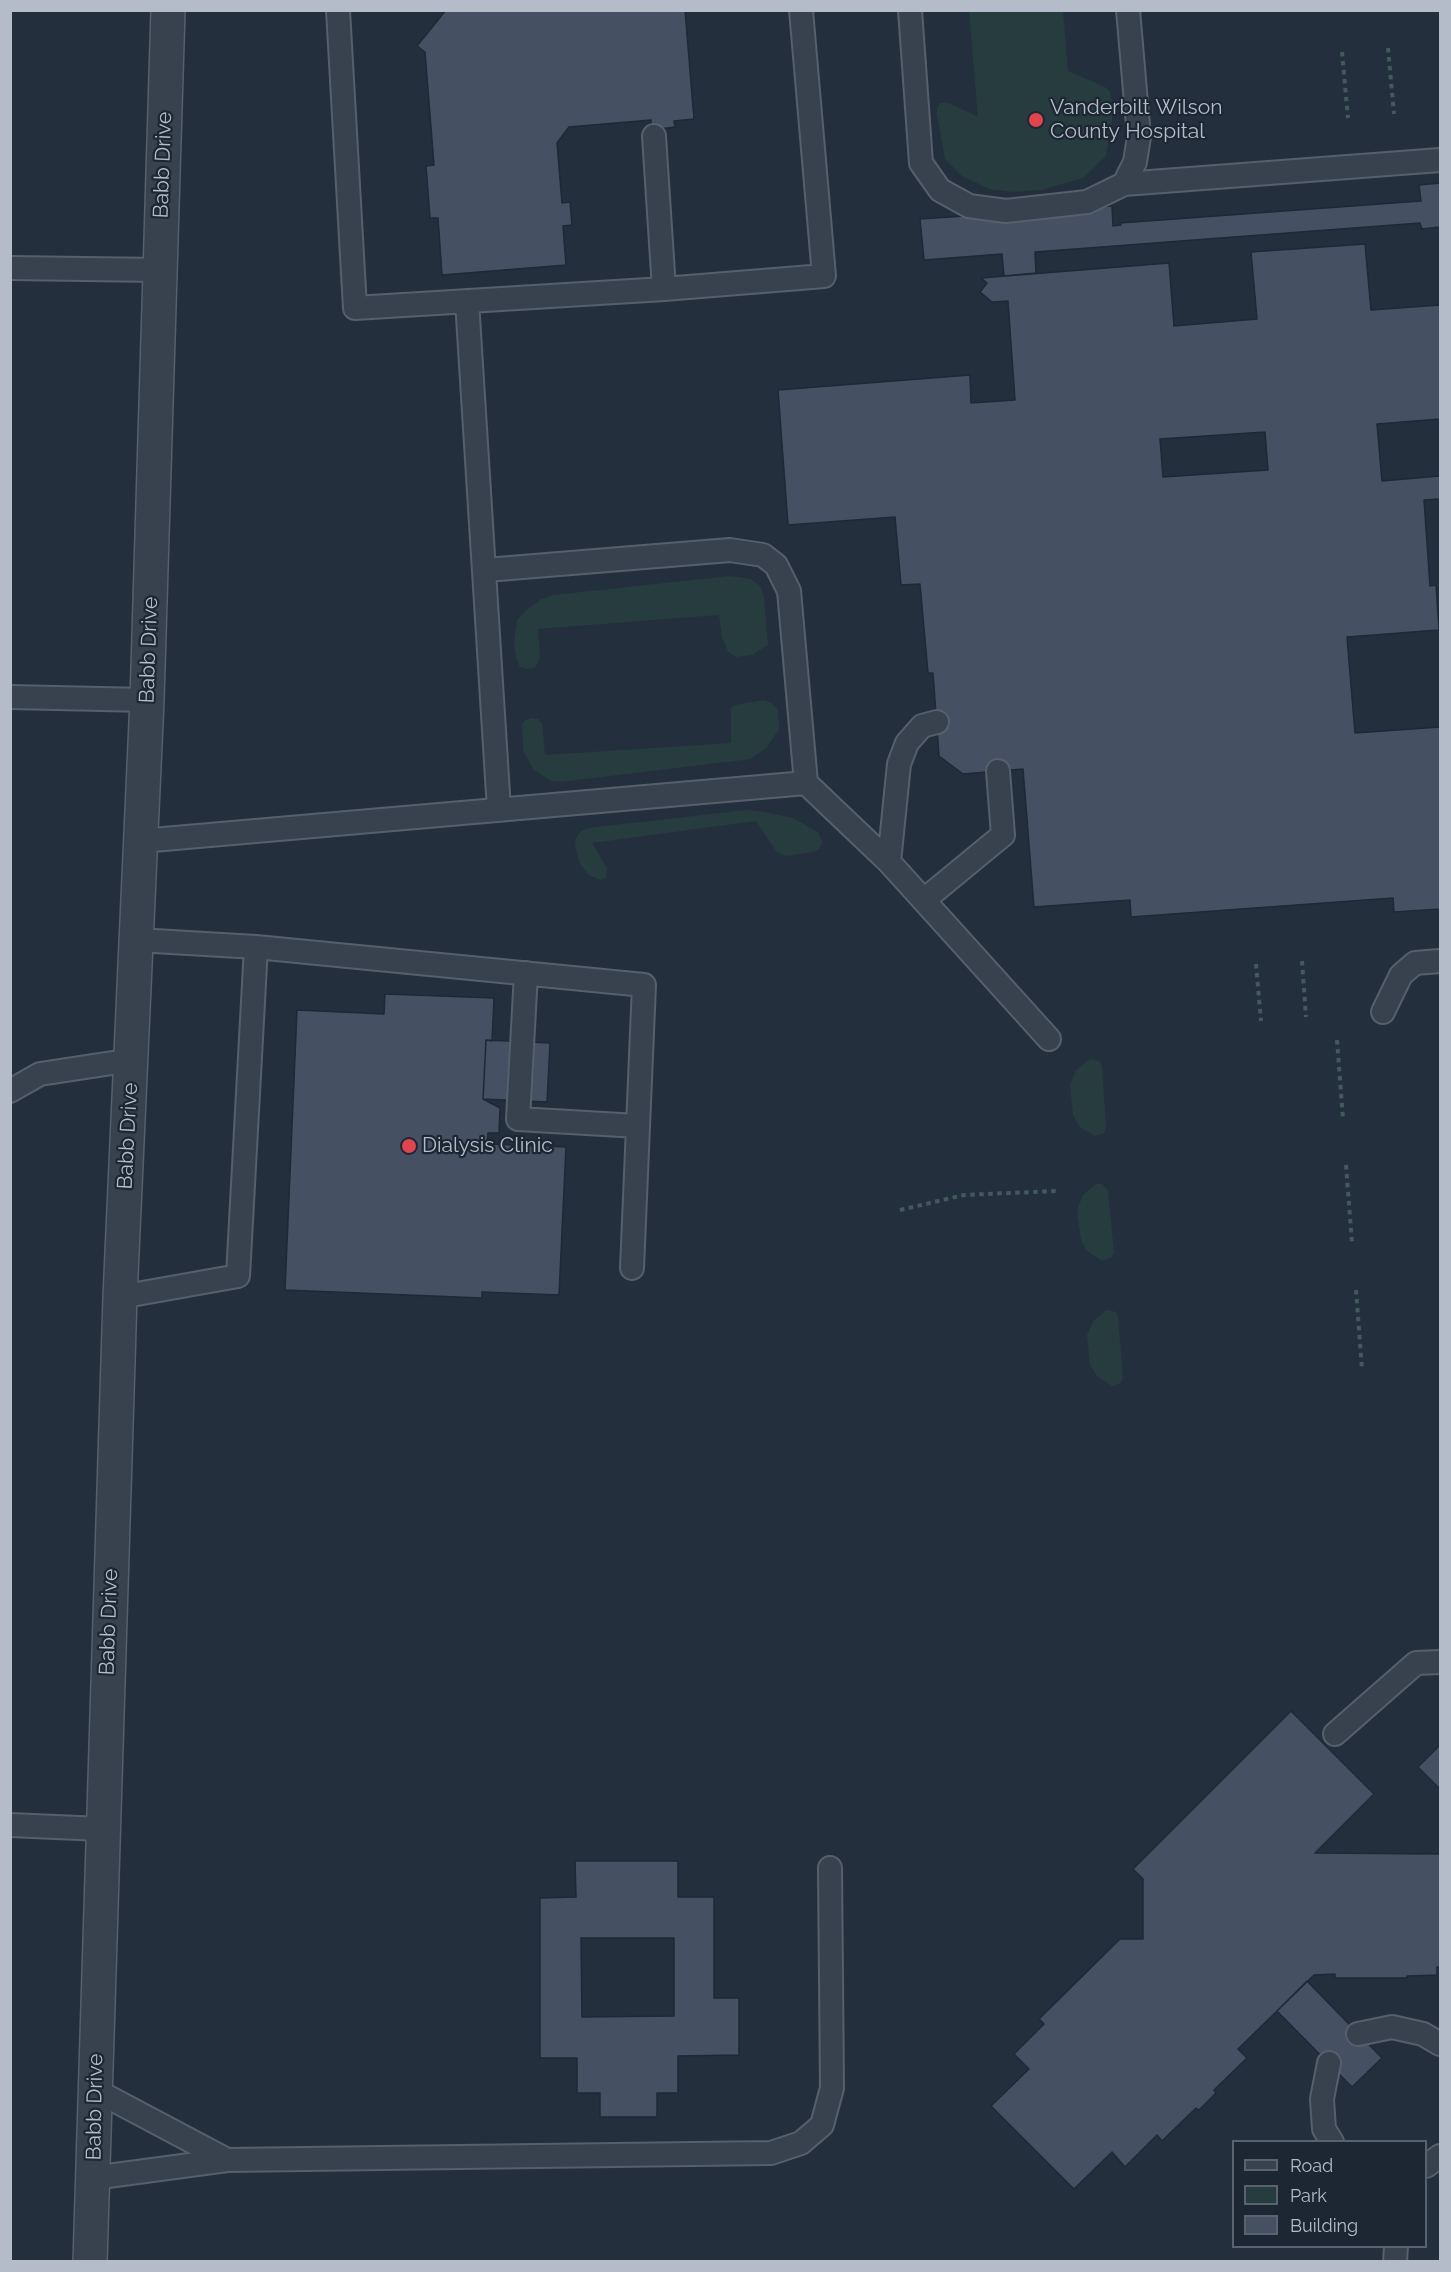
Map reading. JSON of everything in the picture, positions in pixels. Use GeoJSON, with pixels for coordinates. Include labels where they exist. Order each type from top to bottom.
{"type":"FeatureCollection","features":[{"type":"Feature","properties":{"kind":"street","name":"Babb Drive"},"geometry":{"type":"LineString","coordinates":[[90,2262],[120,1297],[147,700],[168,10]]}},
{"type":"Feature","properties":{"kind":"lane"},"geometry":{"type":"LineString","coordinates":[[338,10],[355,308],[664,289],[824,276],[801,10]]}},
{"type":"Feature","properties":{"kind":"lane"},"geometry":{"type":"LineString","coordinates":[[910,10],[921,163],[940,190],[969,206],[1006,211],[1087,202],[1124,184],[1440,160]]}},
{"type":"Feature","properties":{"kind":"lane"},"geometry":{"type":"LineString","coordinates":[[1124,184],[1136,162],[1139,137],[1128,10]]}},
{"type":"Feature","properties":{"kind":"lane"},"geometry":{"type":"LineString","coordinates":[[654,136],[664,289]]}},
{"type":"Feature","properties":{"kind":"lane"},"geometry":{"type":"LineString","coordinates":[[10,268],[160,270]]}},
{"type":"Feature","properties":{"kind":"lane"},"geometry":{"type":"LineString","coordinates":[[467,301],[486,570],[499,810]]}},
{"type":"Feature","properties":{"kind":"lane"},"geometry":{"type":"LineString","coordinates":[[486,570],[730,550],[763,555],[776,565],[789,591],[806,783],[889,862],[1049,1039]]}},
{"type":"Feature","properties":{"kind":"lane"},"geometry":{"type":"LineString","coordinates":[[10,697],[147,700]]}},
{"type":"Feature","properties":{"kind":"lane"},"geometry":{"type":"LineString","coordinates":[[889,862],[899,764],[907,743],[922,726],[937,722]]}},
{"type":"Feature","properties":{"kind":"lane"},"geometry":{"type":"LineString","coordinates":[[924,900],[1003,836],[998,771]]}},
{"type":"Feature","properties":{"kind":"lane"},"geometry":{"type":"LineString","coordinates":[[141,841],[806,783]]}},
{"type":"Feature","properties":{"kind":"lane"},"geometry":{"type":"LineString","coordinates":[[137,940],[256,947],[644,985],[632,1268]]}},
{"type":"Feature","properties":{"kind":"lane"},"geometry":{"type":"LineString","coordinates":[[120,1297],[238,1276],[256,947]]}},
{"type":"Feature","properties":{"kind":"lane"},"geometry":{"type":"LineString","coordinates":[[1383,1012],[1401,975],[1415,963],[1440,961]]}},
{"type":"Feature","properties":{"kind":"lane"},"geometry":{"type":"LineString","coordinates":[[526,973],[518,1119],[638,1126]]}},
{"type":"Feature","properties":{"kind":"lane"},"geometry":{"type":"LineString","coordinates":[[10,1091],[40,1074],[132,1060]]}},
{"type":"Feature","properties":{"kind":"lane"},"geometry":{"type":"LineString","coordinates":[[1335,1734],[1416,1663],[1440,1662]]}},
{"type":"Feature","properties":{"kind":"lane"},"geometry":{"type":"LineString","coordinates":[[10,1825],[102,1829]]}},
{"type":"Feature","properties":{"kind":"lane"},"geometry":{"type":"LineString","coordinates":[[93,2178],[227,2160],[771,2153],[801,2143],[822,2125],[832,2088],[830,1868]]}},
{"type":"Feature","properties":{"kind":"lane"},"geometry":{"type":"LineString","coordinates":[[1358,2034],[1392,2027],[1424,2034],[1440,2044]]}},
{"type":"Feature","properties":{"kind":"lane"},"geometry":{"type":"LineString","coordinates":[[1329,2063],[1322,2099],[1324,2129],[1331,2140]]}},
{"type":"Feature","properties":{"kind":"lane"},"geometry":{"type":"LineString","coordinates":[[95,2090],[227,2160]]}},
{"type":"Feature","properties":{"kind":"lane"},"geometry":{"type":"LineString","coordinates":[[1427,2165],[1440,2156]]}},
{"type":"Feature","properties":{"kind":"path"},"geometry":{"type":"LineString","coordinates":[[1388,48],[1394,114]]}},
{"type":"Feature","properties":{"kind":"path"},"geometry":{"type":"LineString","coordinates":[[1342,52],[1347,118]]}},
{"type":"Feature","properties":{"kind":"path"},"geometry":{"type":"LineString","coordinates":[[1302,961],[1306,1017]]}},
{"type":"Feature","properties":{"kind":"path"},"geometry":{"type":"LineString","coordinates":[[1256,964],[1261,1021]]}},
{"type":"Feature","properties":{"kind":"path"},"geometry":{"type":"LineString","coordinates":[[1337,1040],[1343,1119]]}},
{"type":"Feature","properties":{"kind":"path"},"geometry":{"type":"LineString","coordinates":[[1346,1165],[1352,1243]]}},
{"type":"Feature","properties":{"kind":"path"},"geometry":{"type":"LineString","coordinates":[[900,1210],[964,1196],[1056,1191]]}},
{"type":"Feature","properties":{"kind":"path"},"geometry":{"type":"LineString","coordinates":[[1356,1290],[1362,1369]]}},
{"type":"Feature","properties":{"kind":"green space"},"geometry":{"type":"Polygon","coordinates":[[[969,11],[1063,11],[1068,71],[1105,87],[1110,92],[1112,105],[1112,122],[1106,156],[1083,178],[1042,190],[1014,192],[989,189],[962,176],[945,159],[937,115],[940,103],[949,103],[978,117],[969,11]]]}},
{"type":"Feature","properties":{"kind":"green space"},"geometry":{"type":"Polygon","coordinates":[[[730,576],[751,579],[760,586],[764,597],[768,645],[752,655],[736,657],[728,652],[722,638],[719,615],[538,629],[540,656],[538,663],[534,668],[528,669],[520,667],[516,658],[514,642],[517,620],[540,600],[553,595],[730,576]]]}},
{"type":"Feature","properties":{"kind":"green space"},"geometry":{"type":"Polygon","coordinates":[[[764,700],[778,710],[779,729],[767,747],[751,759],[560,782],[551,781],[533,769],[523,750],[522,724],[525,720],[532,718],[542,723],[545,755],[731,743],[731,708],[735,705],[764,700]]]}},
{"type":"Feature","properties":{"kind":"green space"},"geometry":{"type":"Polygon","coordinates":[[[746,810],[793,818],[818,832],[823,843],[813,852],[786,856],[776,851],[756,821],[592,843],[607,868],[606,878],[601,880],[589,875],[580,864],[575,846],[580,832],[588,828],[746,810]]]}},
{"type":"Feature","properties":{"kind":"green space"},"geometry":{"type":"Polygon","coordinates":[[[1090,1059],[1099,1061],[1102,1066],[1106,1128],[1104,1133],[1095,1136],[1080,1127],[1073,1115],[1070,1085],[1076,1070],[1090,1059]]]}},
{"type":"Feature","properties":{"kind":"green space"},"geometry":{"type":"Polygon","coordinates":[[[1096,1184],[1102,1184],[1108,1191],[1114,1253],[1111,1258],[1102,1261],[1087,1251],[1081,1240],[1077,1210],[1083,1195],[1096,1184]]]}},
{"type":"Feature","properties":{"kind":"green space"},"geometry":{"type":"Polygon","coordinates":[[[1107,1310],[1116,1312],[1118,1316],[1123,1378],[1121,1383],[1112,1386],[1097,1376],[1090,1365],[1087,1335],[1093,1321],[1107,1310]]]}},
{"type":"Feature","properties":{"kind":"building"},"geometry":{"type":"Polygon","coordinates":[[[446,10],[685,10],[694,119],[674,121],[675,127],[651,130],[651,120],[569,127],[557,143],[562,203],[570,202],[572,225],[563,226],[566,265],[442,275],[438,218],[430,218],[426,166],[434,165],[425,52],[417,46],[446,10]]]}},
{"type":"Feature","properties":{"kind":"building"},"geometry":{"type":"Polygon","coordinates":[[[1440,183],[1440,227],[1422,229],[1420,223],[1035,252],[1036,273],[1004,276],[1002,254],[924,260],[920,219],[1112,206],[1113,226],[1121,225],[1120,223],[1421,201],[1419,185],[1440,183]]]}},
{"type":"Feature","properties":{"kind":"building"},"geometry":{"type":"Polygon","coordinates":[[[1365,244],[1371,310],[1440,305],[1440,419],[1377,424],[1382,481],[1440,476],[1440,499],[1424,500],[1430,586],[1436,585],[1439,630],[1347,637],[1355,733],[1440,727],[1440,909],[1394,912],[1393,898],[1131,917],[1130,900],[1034,907],[1023,769],[963,774],[939,756],[933,673],[928,673],[920,584],[901,585],[895,517],[788,525],[778,390],[970,375],[971,403],[1015,400],[1008,301],[992,302],[980,292],[987,283],[981,278],[1169,263],[1174,326],[1257,319],[1251,252],[1365,244]],[[1265,432],[1160,439],[1163,477],[1268,470],[1265,432]]]}},
{"type":"Feature","properties":{"kind":"building","name":"Dialysis Clinic"},"geometry":{"type":"Polygon","coordinates":[[[385,994],[494,998],[492,1041],[486,1040],[483,1099],[500,1108],[499,1133],[488,1133],[487,1144],[566,1147],[559,1295],[482,1292],[482,1298],[285,1290],[297,1010],[384,1014],[385,994]]]}},
{"type":"Feature","properties":{"kind":"building"},"geometry":{"type":"Polygon","coordinates":[[[486,1040],[550,1043],[547,1102],[483,1099],[486,1040]]]}},
{"type":"Feature","properties":{"kind":"building"},"geometry":{"type":"Polygon","coordinates":[[[1291,1711],[1374,1794],[1315,1853],[1440,1854],[1440,1967],[1437,1967],[1437,1975],[1407,1976],[1407,1978],[1335,1978],[1335,1974],[1314,1975],[1238,2049],[1247,2058],[1214,2090],[1216,2093],[1199,2110],[1196,2108],[1162,2141],[1157,2135],[1125,2167],[1112,2152],[1074,2189],[991,2106],[1029,2069],[1014,2054],[1044,2024],[1039,2019],[1120,1939],[1143,1939],[1143,1879],[1133,1869],[1291,1711]]]}},
{"type":"Feature","properties":{"kind":"building"},"geometry":{"type":"Polygon","coordinates":[[[1440,1745],[1440,1789],[1418,1767],[1440,1745]]]}},
{"type":"Feature","properties":{"kind":"building"},"geometry":{"type":"Polygon","coordinates":[[[575,1861],[678,1861],[678,1897],[714,1897],[714,1998],[739,1998],[739,2055],[678,2056],[678,2093],[657,2093],[657,2117],[600,2117],[600,2093],[577,2093],[577,2058],[540,2058],[540,1898],[576,1897],[575,1861]],[[581,1938],[582,2017],[674,2016],[674,1938],[581,1938]]]}},
{"type":"Feature","properties":{"kind":"building"},"geometry":{"type":"Polygon","coordinates":[[[1307,1981],[1382,2058],[1352,2087],[1277,2011],[1307,1981]]]}},
{"type":"Feature","properties":{"kind":"place","name":"Vanderbilt Wilson County Hospital"},"geometry":{"type":"Point","coordinates":[1036,120]}},
{"type":"Feature","properties":{"kind":"place","name":"Dialysis Clinic"},"geometry":{"type":"Point","coordinates":[409,1146]}}]}
